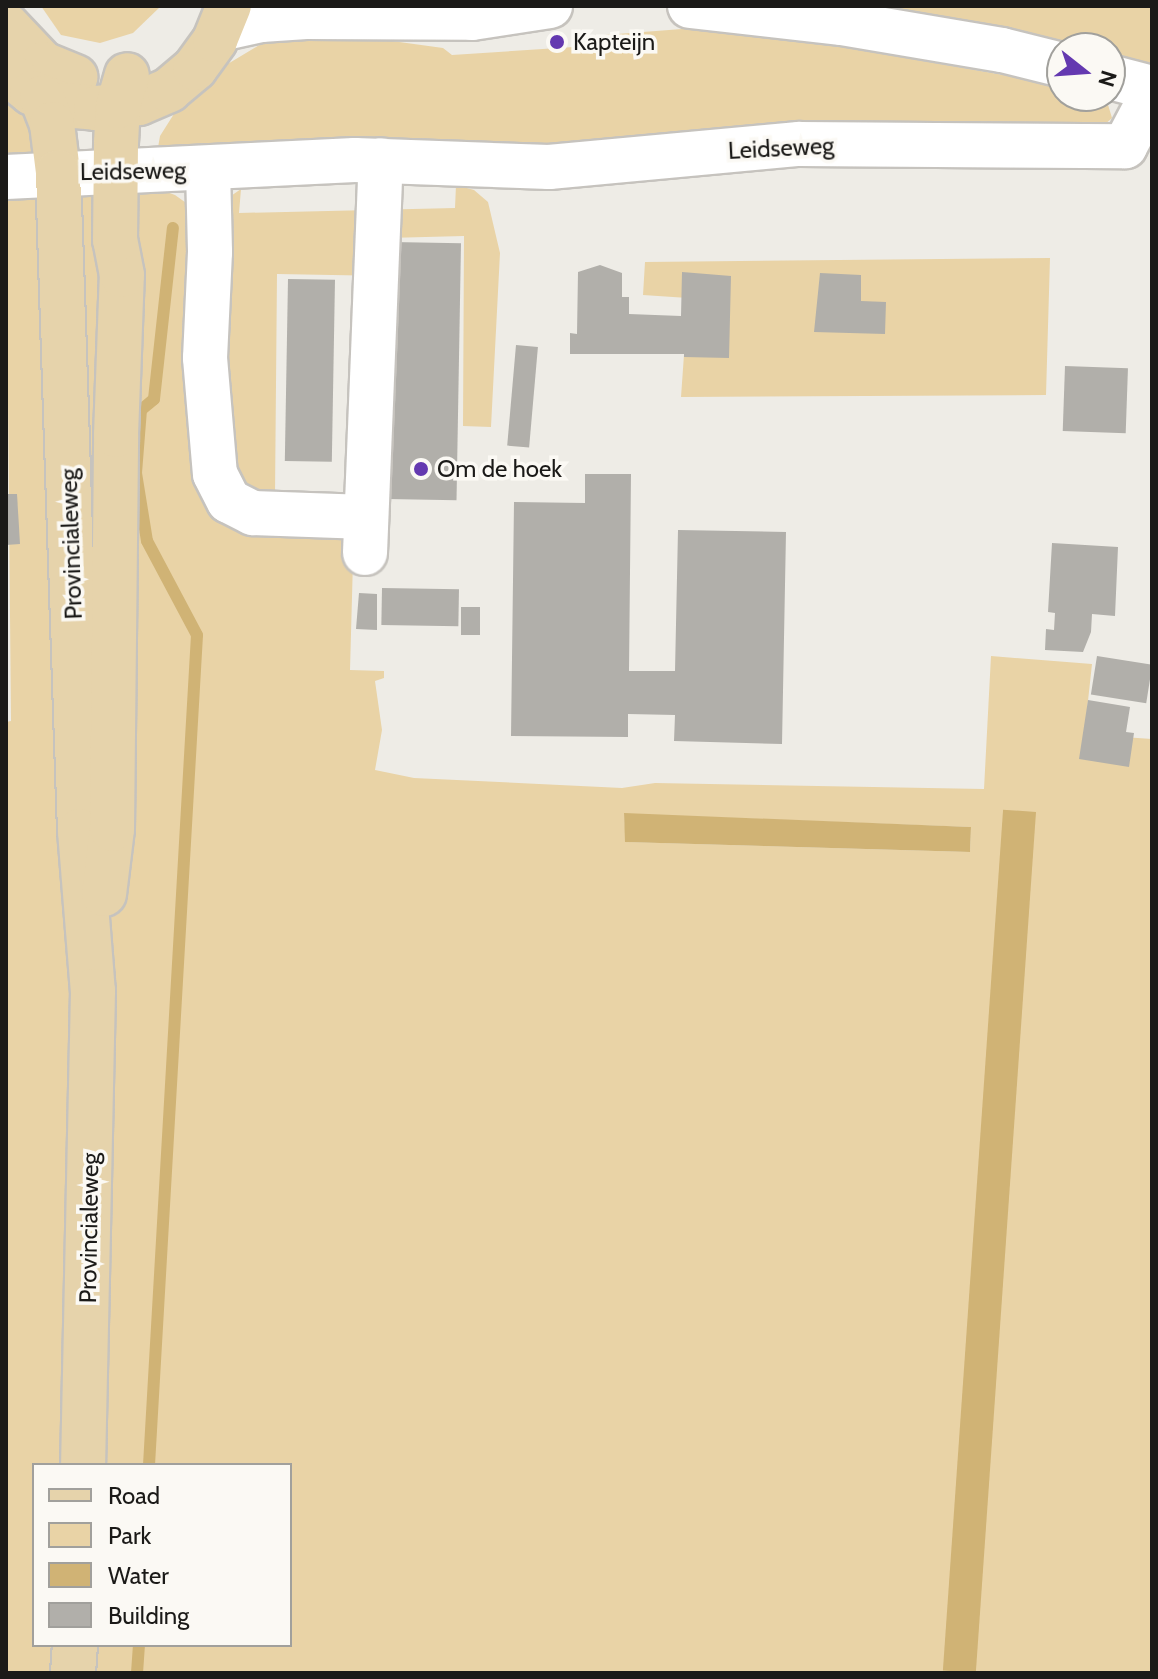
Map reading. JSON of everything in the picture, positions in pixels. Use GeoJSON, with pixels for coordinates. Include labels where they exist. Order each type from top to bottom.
{"type":"FeatureCollection","features":[{"type":"Feature","properties":{"kind":"main road"},"geometry":{"type":"LineString","coordinates":[[6,72],[42,98],[85,108],[187,76],[209,50],[217,14]]}},
{"type":"Feature","properties":{"kind":"main road"},"geometry":{"type":"LineString","coordinates":[[6,25],[28,52],[63,75],[106,80],[131,94]]}},
{"type":"Feature","properties":{"kind":"main road","name":"Provincialeweg"},"geometry":{"type":"LineString","coordinates":[[83,1463],[93,991],[112,829],[116,435],[122,275],[135,240],[128,171],[131,94]]}},
{"type":"Feature","properties":{"kind":"main road","name":"Provincialeweg"},"geometry":{"type":"LineString","coordinates":[[42,98],[52,124],[58,172],[80,831],[93,991]]}},
{"type":"Feature","properties":{"kind":"main road"},"geometry":{"type":"LineString","coordinates":[[73,1673],[75,1647]]}},
{"type":"Feature","properties":{"kind":"street"},"geometry":{"type":"LineString","coordinates":[[217,14],[261,20],[316,17],[472,18],[550,6]]}},
{"type":"Feature","properties":{"kind":"street"},"geometry":{"type":"LineString","coordinates":[[690,6],[842,23],[1002,50],[1046,61]]}},
{"type":"Feature","properties":{"kind":"street"},"geometry":{"type":"LineString","coordinates":[[1126,81],[1152,88]]}},
{"type":"Feature","properties":{"kind":"street","name":"Leidseweg"},"geometry":{"type":"LineString","coordinates":[[6,177],[58,172],[208,169],[381,160],[549,167],[799,144],[1125,146],[1152,95]]}},
{"type":"Feature","properties":{"kind":"street","name":"Leidseweg"},"geometry":{"type":"LineString","coordinates":[[208,169],[210,252],[205,358],[215,474],[229,501],[253,513],[365,535],[381,160]]}},
{"type":"Feature","properties":{"kind":"green space"},"geometry":{"type":"Polygon","coordinates":[[[41,6],[161,6],[133,33],[100,43],[61,35],[41,6]]]}},
{"type":"Feature","properties":{"kind":"green space"},"geometry":{"type":"Polygon","coordinates":[[[852,6],[1152,6],[1152,70],[1126,63],[1126,32],[1046,32],[1046,44],[852,6]]]}},
{"type":"Feature","properties":{"kind":"green space"},"geometry":{"type":"Polygon","coordinates":[[[721,26],[1046,82],[1046,112],[1110,112],[1112,118],[1103,126],[1014,134],[811,122],[756,124],[509,150],[156,159],[160,136],[184,98],[226,65],[276,35],[341,34],[443,48],[452,55],[589,46],[591,36],[721,26]]]}},
{"type":"Feature","properties":{"kind":"green space"},"geometry":{"type":"Polygon","coordinates":[[[6,94],[23,115],[42,158],[6,159],[6,94]]]}},
{"type":"Feature","properties":{"kind":"green space"},"geometry":{"type":"Polygon","coordinates":[[[456,185],[474,190],[488,202],[500,253],[491,427],[463,426],[464,236],[387,238],[387,276],[277,274],[275,495],[236,482],[217,367],[228,198],[241,189],[239,213],[455,208],[456,185]]]}},
{"type":"Feature","properties":{"kind":"green space"},"geometry":{"type":"Polygon","coordinates":[[[150,186],[175,195],[189,205],[215,518],[354,524],[350,670],[384,671],[384,678],[375,681],[382,730],[375,770],[414,778],[622,788],[655,783],[984,789],[991,656],[1092,664],[1082,756],[1123,737],[1152,739],[1152,1673],[6,1673],[6,722],[11,721],[6,187],[150,186]],[[624,814],[626,842],[970,852],[971,827],[624,814]]]}},
{"type":"Feature","properties":{"kind":"green space"},"geometry":{"type":"Polygon","coordinates":[[[1050,258],[1046,395],[681,397],[688,298],[643,295],[645,262],[1050,258]]]}},
{"type":"Feature","properties":{"kind":"water"},"geometry":{"type":"Polygon","coordinates":[[[1003,810],[1036,812],[976,1673],[943,1671],[1003,810]]]}},
{"type":"Feature","properties":{"kind":"water"},"geometry":{"type":"Polygon","coordinates":[[[624,813],[971,827],[970,852],[625,842],[624,813]]]}},
{"type":"Feature","properties":{"kind":"building"},"geometry":{"type":"Polygon","coordinates":[[[392,242],[461,243],[457,500],[388,499],[392,242]]]}},
{"type":"Feature","properties":{"kind":"building"},"geometry":{"type":"Polygon","coordinates":[[[600,265],[622,273],[622,297],[629,297],[629,314],[681,316],[682,272],[731,276],[729,358],[684,357],[684,354],[570,354],[570,333],[577,334],[578,272],[600,265]]]}},
{"type":"Feature","properties":{"kind":"building"},"geometry":{"type":"Polygon","coordinates":[[[820,273],[861,275],[861,301],[886,302],[885,334],[814,332],[820,273]]]}},
{"type":"Feature","properties":{"kind":"building"},"geometry":{"type":"Polygon","coordinates":[[[288,279],[335,280],[332,462],[285,461],[288,279]]]}},
{"type":"Feature","properties":{"kind":"building"},"geometry":{"type":"Polygon","coordinates":[[[516,345],[538,347],[529,448],[507,446],[516,345]]]}},
{"type":"Feature","properties":{"kind":"building"},"geometry":{"type":"Polygon","coordinates":[[[1065,366],[1128,368],[1126,433],[1063,431],[1065,366]]]}},
{"type":"Feature","properties":{"kind":"building"},"geometry":{"type":"Polygon","coordinates":[[[585,474],[631,474],[629,671],[675,671],[678,530],[786,532],[782,744],[674,741],[675,715],[628,714],[628,737],[511,736],[514,502],[585,503],[585,474]]]}},
{"type":"Feature","properties":{"kind":"building"},"geometry":{"type":"Polygon","coordinates":[[[6,494],[17,494],[20,544],[6,545],[6,494]]]}},
{"type":"Feature","properties":{"kind":"building"},"geometry":{"type":"Polygon","coordinates":[[[1052,543],[1118,547],[1115,616],[1092,614],[1091,632],[1083,652],[1045,650],[1046,629],[1054,630],[1055,613],[1048,612],[1052,543]]]}},
{"type":"Feature","properties":{"kind":"building"},"geometry":{"type":"Polygon","coordinates":[[[382,588],[459,589],[458,626],[381,625],[382,588]]]}},
{"type":"Feature","properties":{"kind":"building"},"geometry":{"type":"Polygon","coordinates":[[[359,593],[377,594],[377,630],[356,629],[359,593]]]}},
{"type":"Feature","properties":{"kind":"building"},"geometry":{"type":"Polygon","coordinates":[[[461,607],[480,607],[480,635],[461,635],[461,607]]]}},
{"type":"Feature","properties":{"kind":"building"},"geometry":{"type":"Polygon","coordinates":[[[1097,656],[1152,665],[1146,703],[1091,695],[1097,656]]]}},
{"type":"Feature","properties":{"kind":"building"},"geometry":{"type":"Polygon","coordinates":[[[1088,700],[1130,707],[1126,732],[1134,733],[1129,767],[1079,759],[1088,700]]]}},
{"type":"Feature","properties":{"kind":"waterway"},"geometry":{"type":"LineString","coordinates":[[149,1463],[197,635],[147,541],[136,473],[141,410],[154,399],[173,228]]}},
{"type":"Feature","properties":{"kind":"waterway"},"geometry":{"type":"LineString","coordinates":[[137,1673],[139,1647]]}},
{"type":"Feature","properties":{"kind":"place","name":"Kapteijn"},"geometry":{"type":"Point","coordinates":[557,42]}},
{"type":"Feature","properties":{"kind":"place","name":"Om de hoek"},"geometry":{"type":"Point","coordinates":[421,469]}}]}
